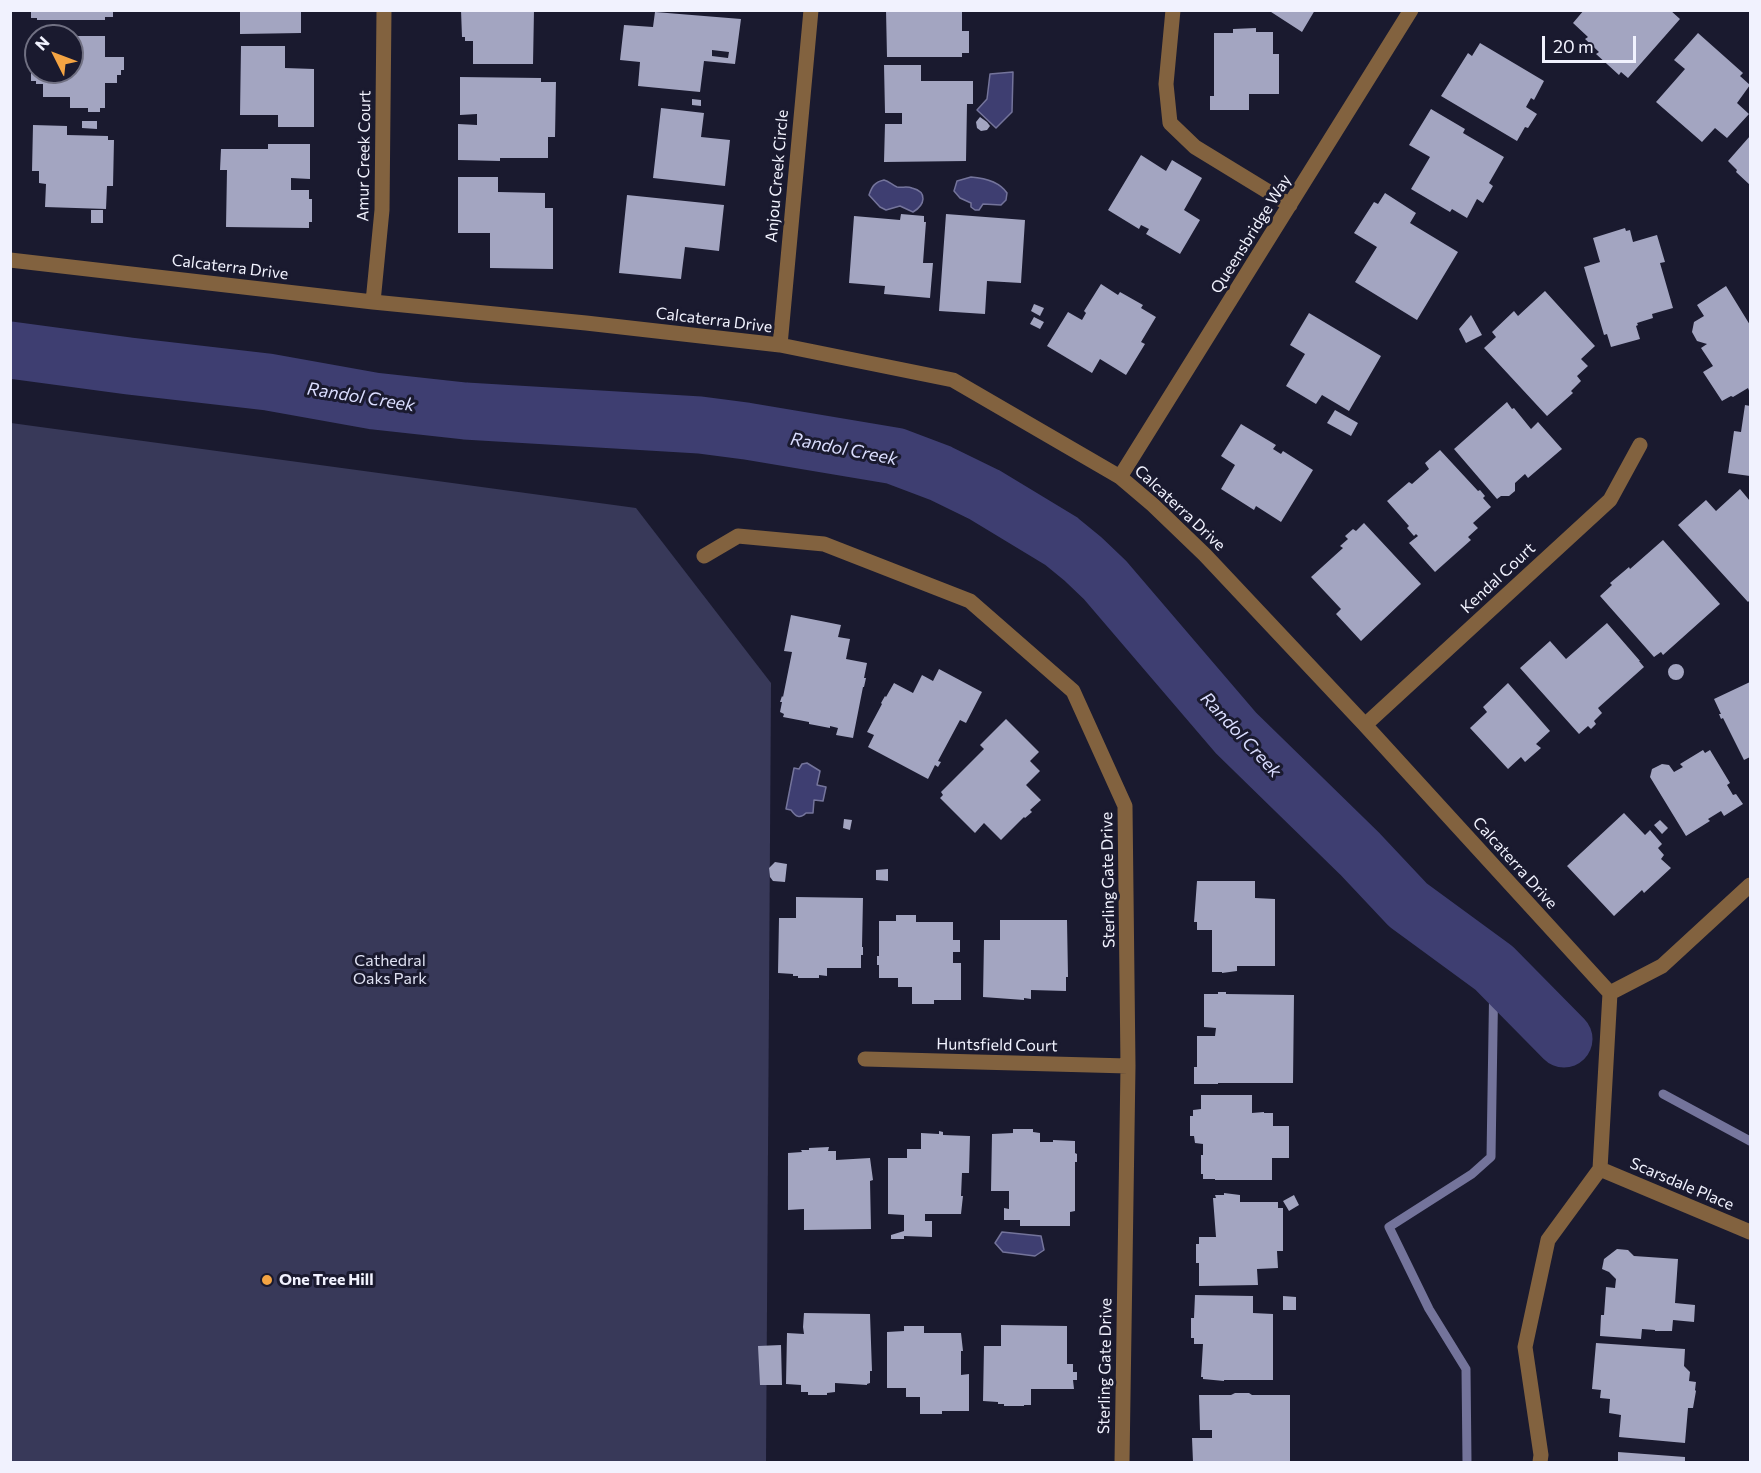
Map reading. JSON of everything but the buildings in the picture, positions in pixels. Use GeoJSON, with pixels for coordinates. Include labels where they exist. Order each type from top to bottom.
{"type":"FeatureCollection","features":[{"type":"Feature","properties":{"kind":"street","name":"Amur Creek Court"},"geometry":{"type":"LineString","coordinates":[[372,302],[382,210],[384,10]]}},
{"type":"Feature","properties":{"kind":"street","name":"Anjou Creek Circle"},"geometry":{"type":"LineString","coordinates":[[780,345],[811,10]]}},
{"type":"Feature","properties":{"kind":"street"},"geometry":{"type":"LineString","coordinates":[[1173,10],[1167,84],[1170,123],[1195,147],[1290,205]]}},
{"type":"Feature","properties":{"kind":"street","name":"Queensbridge Way"},"geometry":{"type":"LineString","coordinates":[[1120,477],[1411,10]]}},
{"type":"Feature","properties":{"kind":"street","name":"Calcaterra Drive"},"geometry":{"type":"LineString","coordinates":[[10,260],[372,302],[780,345],[953,380],[1120,477],[1153,505],[1205,555],[1365,725],[1610,993]]}},
{"type":"Feature","properties":{"kind":"street","name":"Kendal Court"},"geometry":{"type":"LineString","coordinates":[[1365,725],[1610,500],[1640,445]]}},
{"type":"Feature","properties":{"kind":"street","name":"Sterling Gate Drive"},"geometry":{"type":"LineString","coordinates":[[704,556],[738,536],[824,544],[969,601],[1073,691],[1125,806],[1128,1066],[1122,1462]]}},
{"type":"Feature","properties":{"kind":"street"},"geometry":{"type":"LineString","coordinates":[[1540,1462],[1541,1455],[1525,1347],[1548,1240],[1600,1169],[1610,993],[1662,966],[1750,885]]}},
{"type":"Feature","properties":{"kind":"street","name":"Huntsfield Court"},"geometry":{"type":"LineString","coordinates":[[864,1059],[1128,1066]]}},
{"type":"Feature","properties":{"kind":"street","name":"Scarsdale Place"},"geometry":{"type":"LineString","coordinates":[[1600,1169],[1750,1232]]}},
{"type":"Feature","properties":{"kind":"green space","name":"Cathedral Oaks Park"},"geometry":{"type":"Polygon","coordinates":[[[11,423],[636,508],[771,683],[766,1462],[11,1462],[11,423]]]}},
{"type":"Feature","properties":{"kind":"shaded area"},"geometry":{"type":"Polygon","coordinates":[[[1013,72],[1012,112],[996,128],[977,110],[987,99],[990,74],[1013,72]]]}},
{"type":"Feature","properties":{"kind":"shaded area"},"geometry":{"type":"Polygon","coordinates":[[[971,177],[996,183],[1007,193],[1006,200],[1001,205],[983,204],[979,210],[975,210],[971,207],[971,203],[960,198],[954,191],[957,181],[971,177]]]}},
{"type":"Feature","properties":{"kind":"shaded area"},"geometry":{"type":"Polygon","coordinates":[[[884,180],[897,187],[908,187],[921,192],[923,199],[920,206],[913,212],[900,206],[886,210],[880,207],[869,195],[874,185],[884,180]]]}},
{"type":"Feature","properties":{"kind":"shaded area"},"geometry":{"type":"Polygon","coordinates":[[[807,763],[820,771],[817,785],[826,787],[823,801],[814,800],[813,813],[798,816],[786,809],[794,768],[799,769],[802,764],[807,763]]]}},
{"type":"Feature","properties":{"kind":"shaded area"},"geometry":{"type":"Polygon","coordinates":[[[1002,1232],[1041,1236],[1044,1250],[1035,1256],[1003,1252],[995,1243],[1002,1232]]]}},
{"type":"Feature","properties":{"kind":"waterway","name":"Randol Creek"},"geometry":{"type":"LineString","coordinates":[[10,350],[268,382],[374,401],[465,411],[700,425],[746,431],[895,456],[940,473],[985,495],[1061,541],[1083,559],[1105,580],[1236,733],[1360,854],[1408,905],[1494,968],[1564,1039]]}},
{"type":"Feature","properties":{"kind":"waterway"},"geometry":{"type":"LineString","coordinates":[[1467,1462],[1466,1369],[1429,1309],[1389,1227],[1472,1174],[1491,1157],[1494,968]]}},
{"type":"Feature","properties":{"kind":"waterway","name":"Randol Creek"},"geometry":{"type":"LineString","coordinates":[[1663,1094],[1750,1141]]}},
{"type":"Feature","properties":{"kind":"place","name":"One Tree Hill"},"geometry":{"type":"Point","coordinates":[267,1280]}}]}
